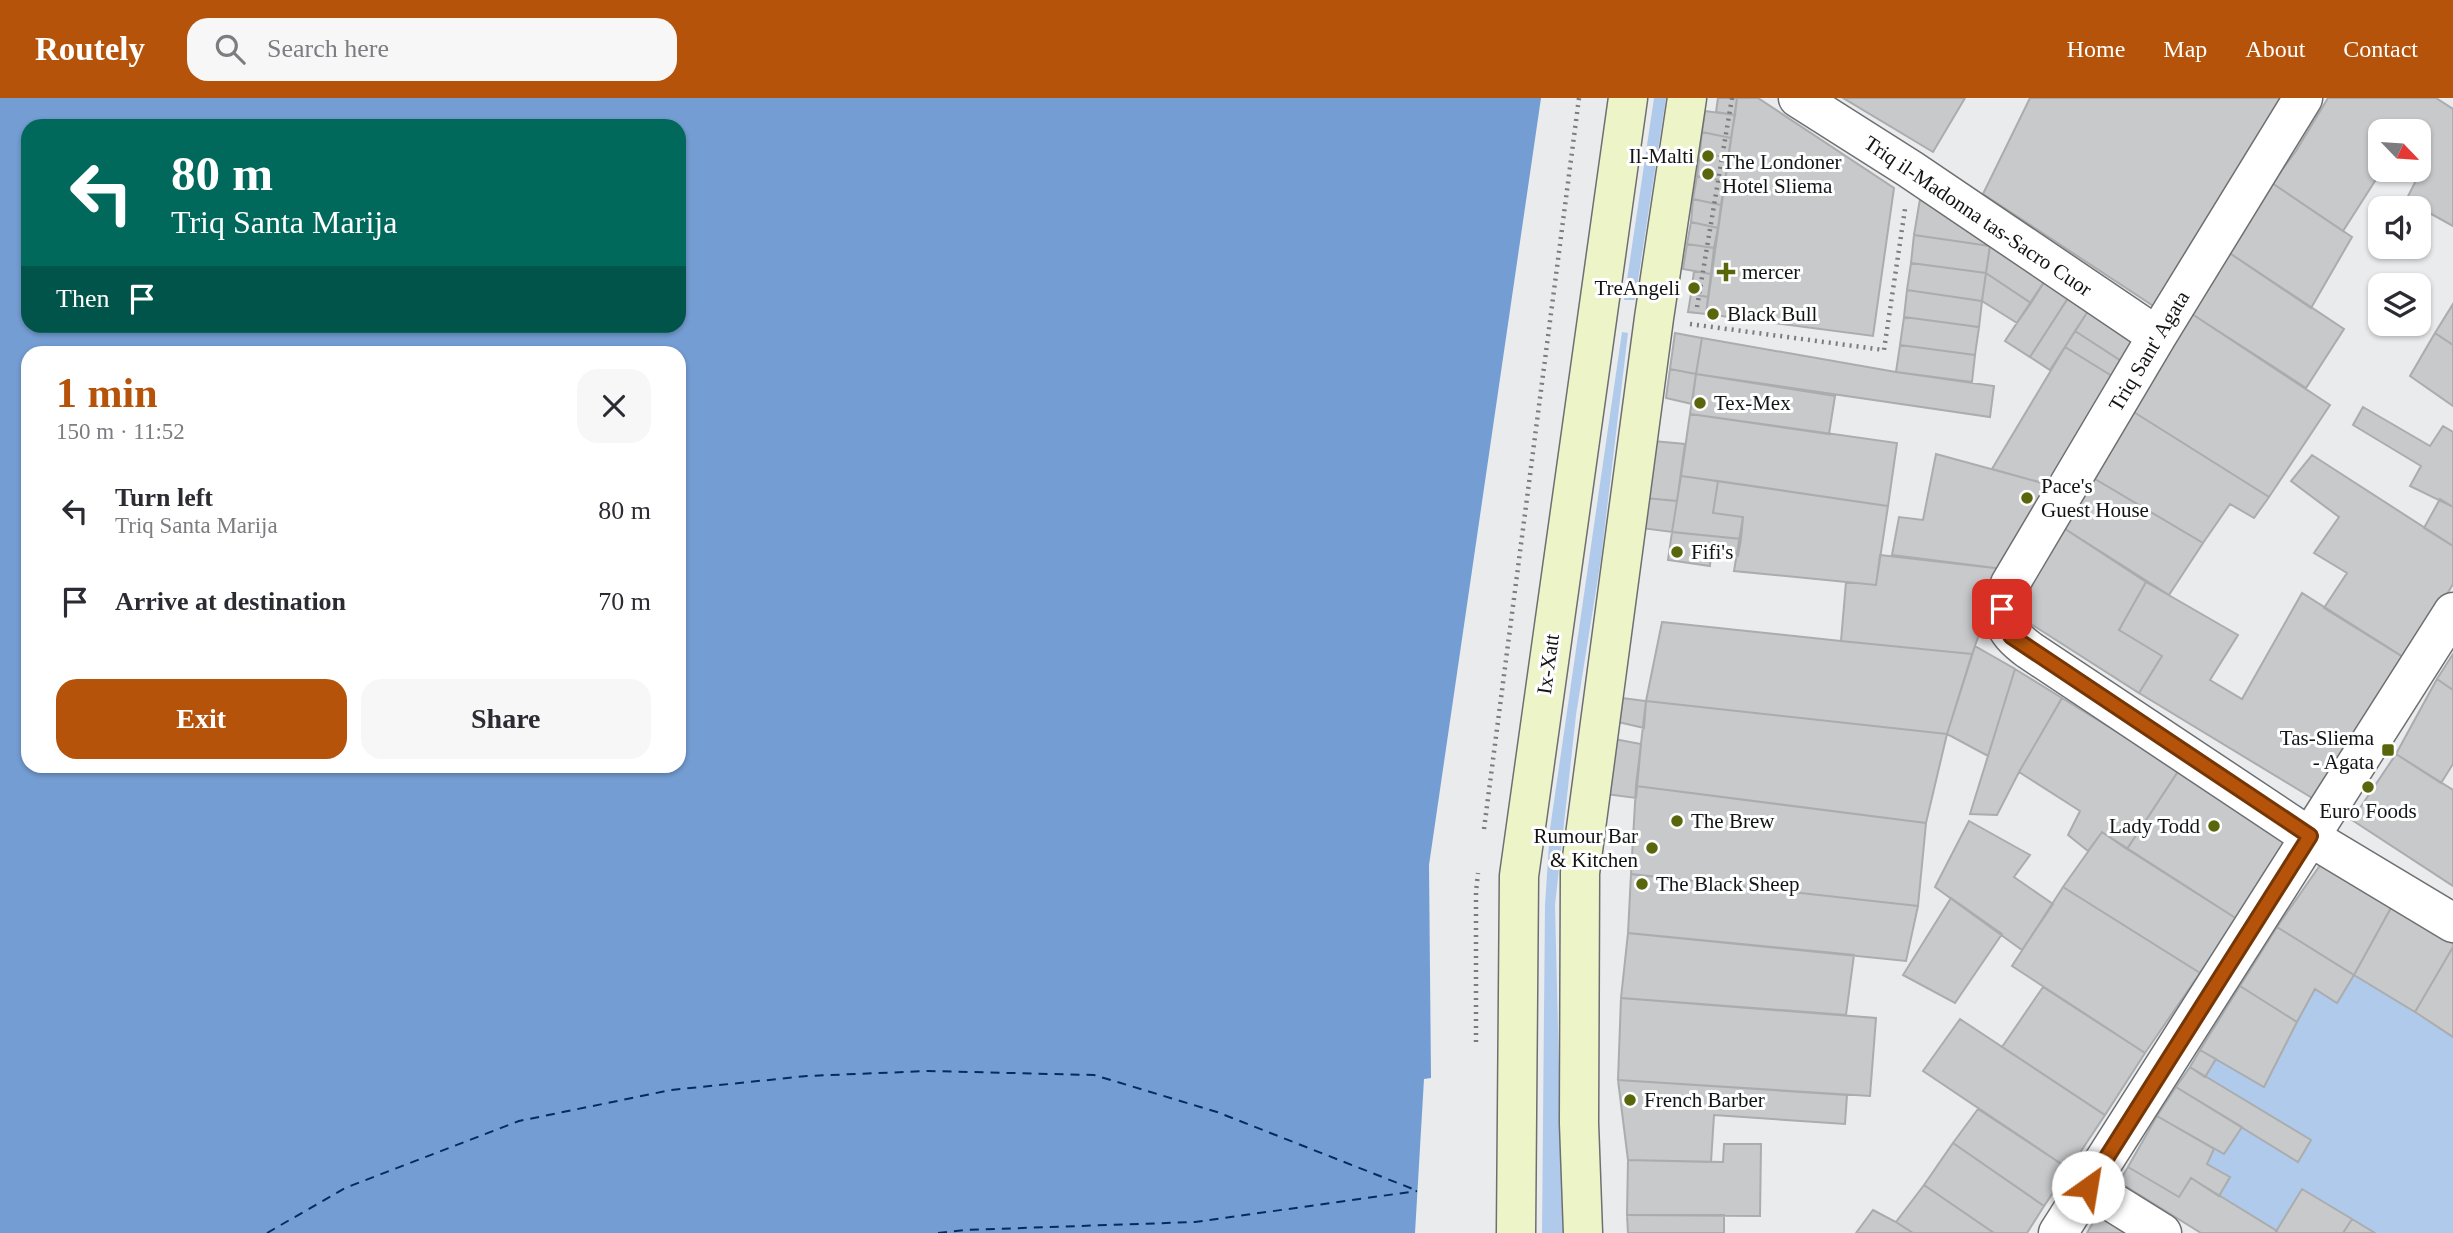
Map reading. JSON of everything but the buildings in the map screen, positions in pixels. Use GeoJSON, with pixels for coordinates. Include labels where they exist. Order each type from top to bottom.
{"type":"FeatureCollection","features":[{"type":"Feature","properties":{"kind":"main road","name":"Ix-Xatt"},"geometry":{"type":"LineString","coordinates":[[1516,1233],[1519,876],[1628,98]]}},
{"type":"Feature","properties":{"kind":"main road"},"geometry":{"type":"LineString","coordinates":[[1583,1233],[1579,1123],[1580,873],[1652,332],[1687,98]]}},
{"type":"Feature","properties":{"kind":"street","name":"Triq il-Madonna tas-Sacro Cuor"},"geometry":{"type":"LineString","coordinates":[[1798,98],[1921,177],[2157,336]]}},
{"type":"Feature","properties":{"kind":"street","name":"Triq Sant' Agata"},"geometry":{"type":"LineString","coordinates":[[2303,98],[2157,336],[2010,584],[2002,609],[2011,636],[2310,836]]}},
{"type":"Feature","properties":{"kind":"street"},"geometry":{"type":"LineString","coordinates":[[2058,1233],[2453,612]]}},
{"type":"Feature","properties":{"kind":"street"},"geometry":{"type":"LineString","coordinates":[[2310,836],[2453,923]]}},
{"type":"Feature","properties":{"kind":"street"},"geometry":{"type":"LineString","coordinates":[[2088,1187],[2162,1233]]}},
{"type":"Feature","properties":{"kind":"path"},"geometry":{"type":"LineString","coordinates":[[1694,325],[1732,98]]}},
{"type":"Feature","properties":{"kind":"path"},"geometry":{"type":"LineString","coordinates":[[1683,323],[1884,349],[1905,208]]}},
{"type":"Feature","properties":{"kind":"shaded area"},"geometry":{"type":"Polygon","coordinates":[[[0,98],[1541,98],[1429,865],[1431,1078],[1424,1079],[1415,1233],[0,1233],[0,98]]]}},
{"type":"Feature","properties":{"kind":"shaded area"},"geometry":{"type":"Polygon","coordinates":[[[1654,98],[1666,98],[1635,300],[1624,300],[1654,98]]]}},
{"type":"Feature","properties":{"kind":"shaded area"},"geometry":{"type":"Polygon","coordinates":[[[1622,332],[1628,333],[1601,559],[1576,715],[1555,905],[1563,1233],[1542,1233],[1545,905],[1550,829],[1622,332]]]}},
{"type":"Feature","properties":{"kind":"shaded area"},"geometry":{"type":"Polygon","coordinates":[[[2354,975],[2453,1037],[2453,1233],[2375,1233],[2303,1189],[2277,1231],[2219,1196],[2230,1177],[2207,1164],[2214,1149],[2224,1153],[2242,1127],[2297,1161],[2311,1140],[2205,1077],[2216,1059],[2264,1087],[2315,989],[2354,975]]]}},
{"type":"Feature","properties":{"kind":"ferry route"},"geometry":{"type":"LineString","coordinates":[[267,1233],[345,1188],[519,1121],[671,1090],[807,1076],[928,1071],[1094,1075],[1217,1112],[1418,1191]]}},
{"type":"Feature","properties":{"kind":"ferry route"},"geometry":{"type":"LineString","coordinates":[[938,1233],[1195,1222],[1417,1191]]}},
{"type":"Feature","properties":{"kind":"place","name":"Il-Malti"},"geometry":{"type":"Point","coordinates":[1708,156]}},
{"type":"Feature","properties":{"kind":"place","name":"The Londoner Hotel Sliema"},"geometry":{"type":"Point","coordinates":[1708,174]}},
{"type":"Feature","properties":{"kind":"place","name":"mercer"},"geometry":{"type":"Point","coordinates":[1726,272]}},
{"type":"Feature","properties":{"kind":"place","name":"TreAngeli"},"geometry":{"type":"Point","coordinates":[1694,288]}},
{"type":"Feature","properties":{"kind":"place","name":"Black Bull"},"geometry":{"type":"Point","coordinates":[1713,314]}},
{"type":"Feature","properties":{"kind":"place","name":"Tex-Mex"},"geometry":{"type":"Point","coordinates":[1700,403]}},
{"type":"Feature","properties":{"kind":"place","name":"Pace's Guest House"},"geometry":{"type":"Point","coordinates":[2027,498]}},
{"type":"Feature","properties":{"kind":"place","name":"Fifi's"},"geometry":{"type":"Point","coordinates":[1677,552]}},
{"type":"Feature","properties":{"kind":"place","name":"Tas-Sliema - Agata"},"geometry":{"type":"Point","coordinates":[2388,750]}},
{"type":"Feature","properties":{"kind":"place","name":"Euro Foods"},"geometry":{"type":"Point","coordinates":[2368,787]}},
{"type":"Feature","properties":{"kind":"place","name":"The Brew"},"geometry":{"type":"Point","coordinates":[1677,821]}},
{"type":"Feature","properties":{"kind":"place","name":"Lady Todd"},"geometry":{"type":"Point","coordinates":[2214,826]}},
{"type":"Feature","properties":{"kind":"place","name":"Rumour Bar & Kitchen"},"geometry":{"type":"Point","coordinates":[1652,848]}},
{"type":"Feature","properties":{"kind":"place","name":"The Black Sheep"},"geometry":{"type":"Point","coordinates":[1642,884]}},
{"type":"Feature","properties":{"kind":"place","name":"French Barber"},"geometry":{"type":"Point","coordinates":[1630,1100]}},
{"type":"Feature","properties":{"kind":"route"},"geometry":{"type":"LineString","coordinates":[[2002,609],[2011,636],[2029,650],[2310,836],[2088,1187]]}}]}
